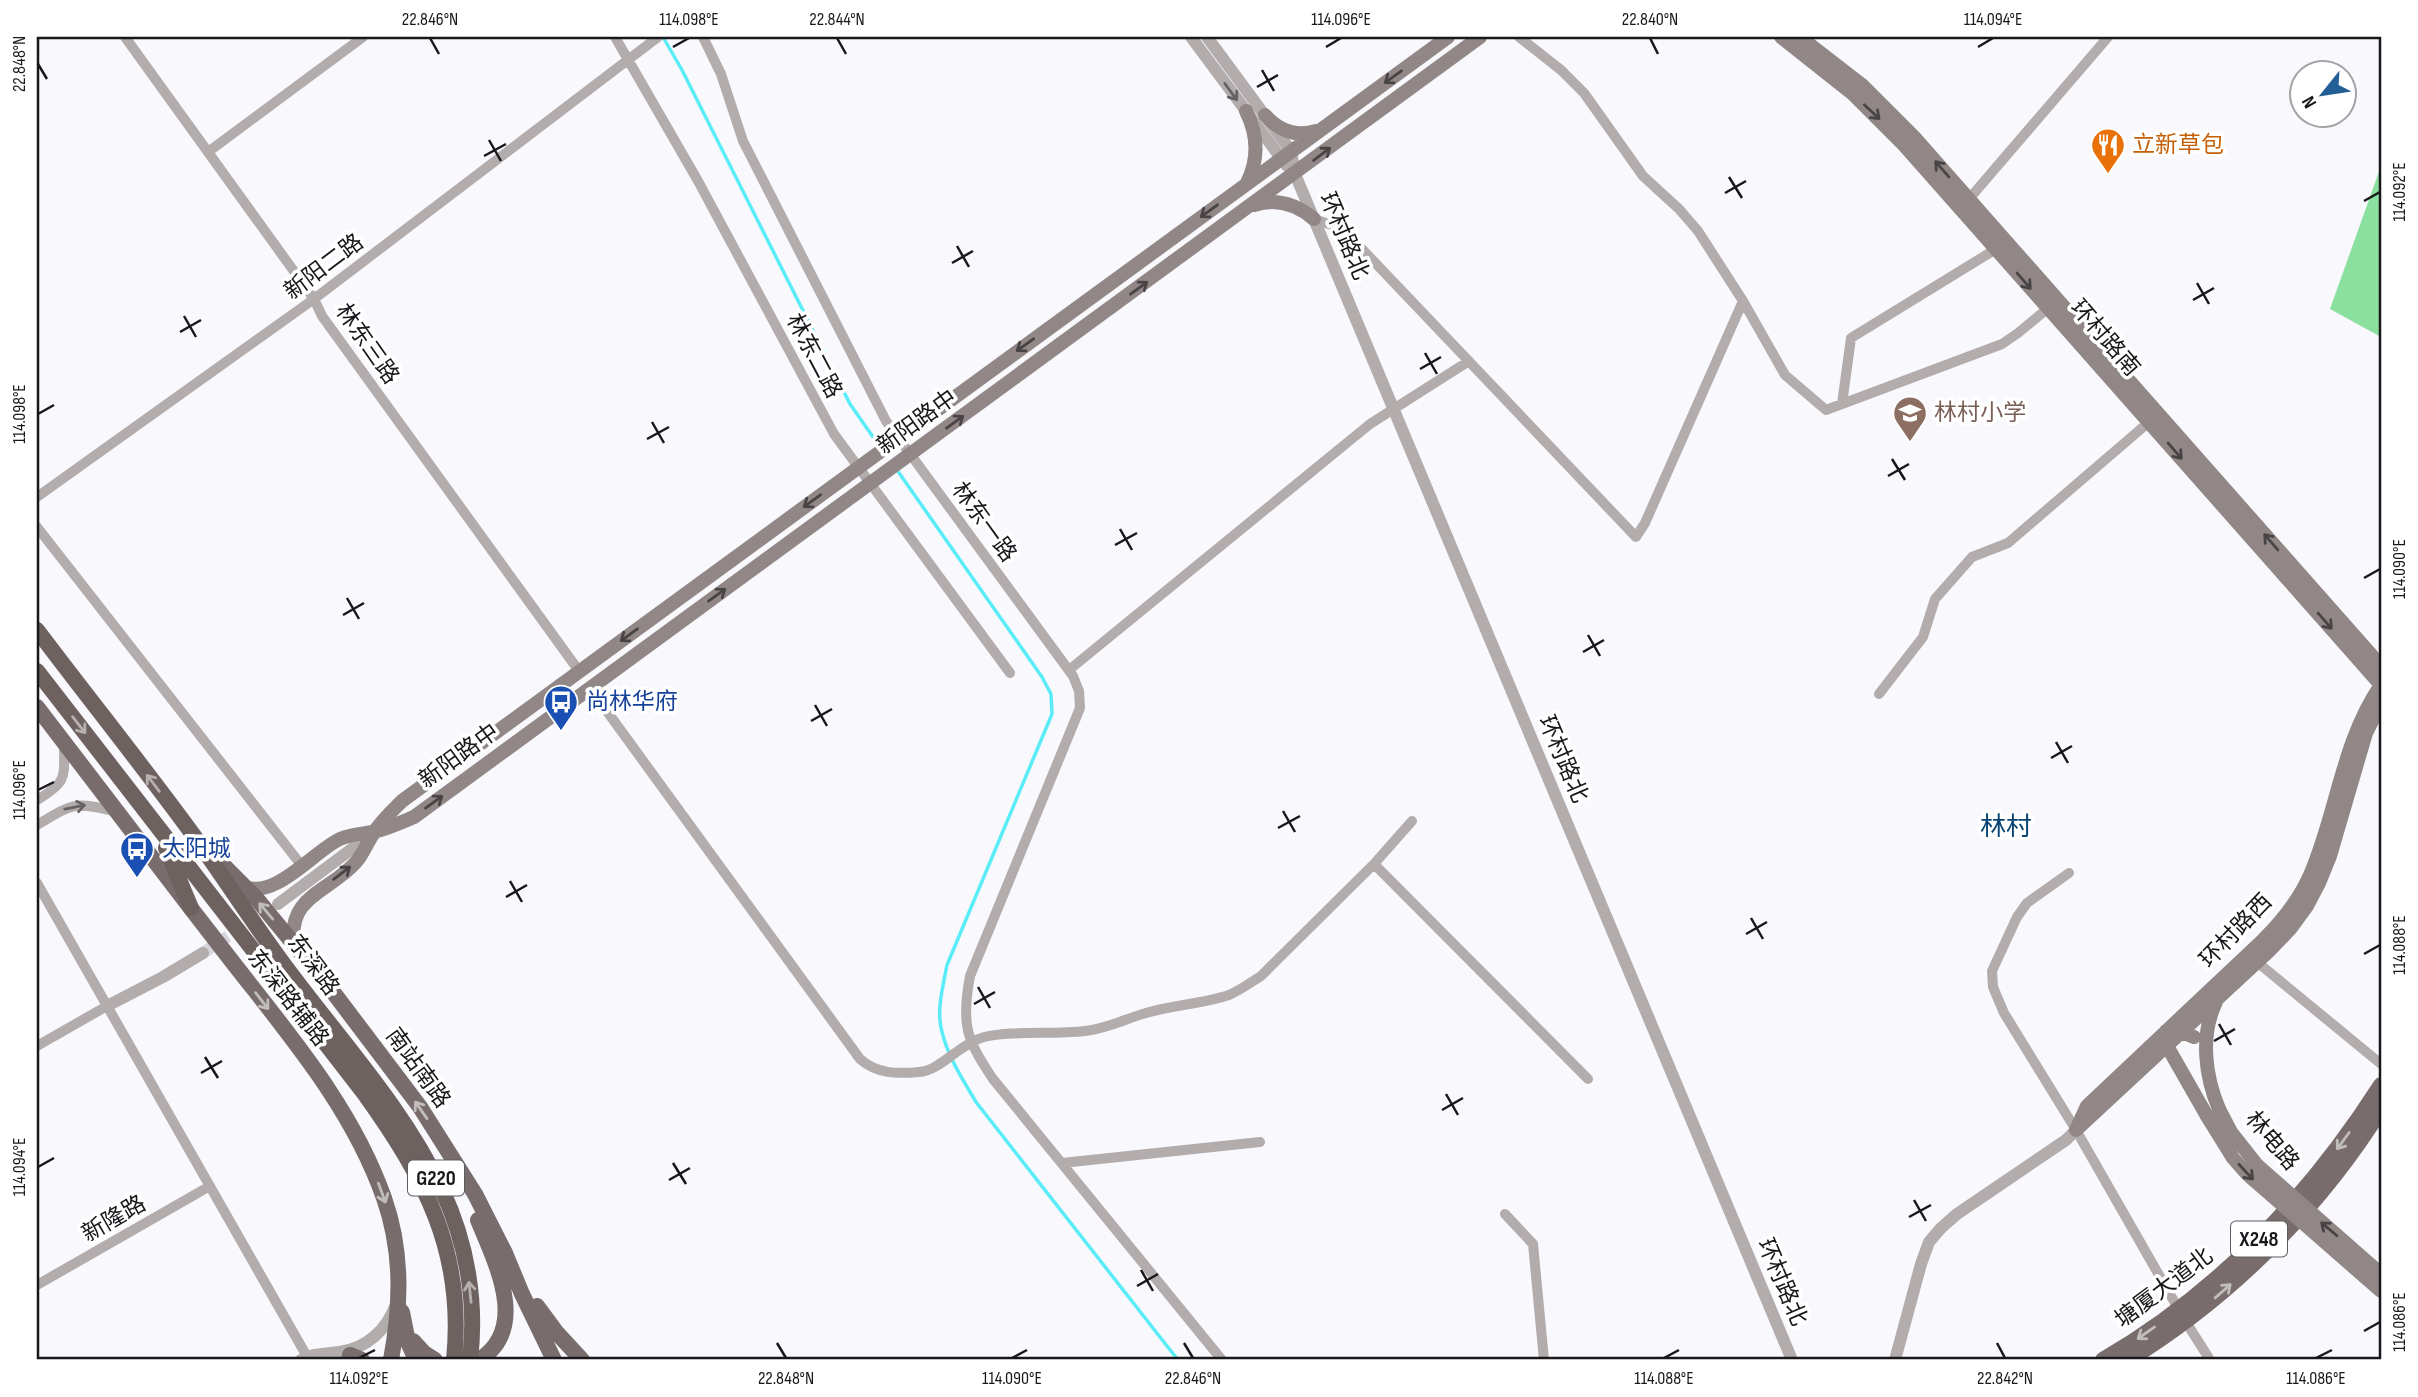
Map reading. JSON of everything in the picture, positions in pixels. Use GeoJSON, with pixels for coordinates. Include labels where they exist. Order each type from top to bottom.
{"type":"FeatureCollection","features":[{"type":"Feature","properties":{"kind":"highway","name":"东深路"},"geometry":{"type":"LineString","coordinates":[[37,630],[194,837],[266,940],[399,1143],[426,1192],[438,1222],[453,1282],[456,1309],[454,1360]]}},
{"type":"Feature","properties":{"kind":"highway","name":"东深路"},"geometry":{"type":"LineString","coordinates":[[37,671],[157,826],[323,1029],[401,1119],[443,1192],[456,1226],[470,1287],[470,1360]]}},
{"type":"Feature","properties":{"kind":"highway"},"geometry":{"type":"LineString","coordinates":[[157,826],[191,908]]}},
{"type":"Feature","properties":{"kind":"main road","name":"新阳路中"},"geometry":{"type":"LineString","coordinates":[[374,832],[402,801],[1448,37]]}},
{"type":"Feature","properties":{"kind":"main road","name":"新阳路中"},"geometry":{"type":"LineString","coordinates":[[374,832],[414,817],[1480,37]]}},
{"type":"Feature","properties":{"kind":"main road","name":"环村路南"},"geometry":{"type":"LineString","coordinates":[[1782,37],[1879,118],[1996,249],[2053,304],[2381,666]]}},
{"type":"Feature","properties":{"kind":"main road","name":"环村路南"},"geometry":{"type":"LineString","coordinates":[[1800,37],[1862,85],[1888,109],[1969,199],[2149,422],[2381,685]]}},
{"type":"Feature","properties":{"kind":"main road"},"geometry":{"type":"LineString","coordinates":[[1245,111],[1253,128],[1256,147],[1254,166],[1247,184]]}},
{"type":"Feature","properties":{"kind":"main road"},"geometry":{"type":"LineString","coordinates":[[1265,115],[1287,132],[1301,134],[1321,130]]}},
{"type":"Feature","properties":{"kind":"main road"},"geometry":{"type":"LineString","coordinates":[[1249,207],[1265,202],[1282,203],[1299,208],[1314,219]]}},
{"type":"Feature","properties":{"kind":"main road","name":"环村路西"},"geometry":{"type":"LineString","coordinates":[[2076,1130],[2087,1105],[2169,1045],[2283,920],[2310,877],[2357,728],[2366,707],[2381,685]]}},
{"type":"Feature","properties":{"kind":"main road","name":"环村路西"},"geometry":{"type":"LineString","coordinates":[[2169,1045],[2175,1049],[2218,998],[2291,928],[2307,906],[2330,856],[2366,733],[2381,703]]}},
{"type":"Feature","properties":{"kind":"main road","name":"东深路辅路"},"geometry":{"type":"LineString","coordinates":[[37,707],[318,1073],[359,1140],[391,1224],[399,1269],[399,1296],[391,1360]]}},
{"type":"Feature","properties":{"kind":"main road"},"geometry":{"type":"LineString","coordinates":[[245,887],[263,888],[285,878],[339,839],[374,832]]}},
{"type":"Feature","properties":{"kind":"main road"},"geometry":{"type":"LineString","coordinates":[[294,945],[295,918],[302,905],[355,863],[374,832]]}},
{"type":"Feature","properties":{"kind":"main road","name":"南站南路"},"geometry":{"type":"LineString","coordinates":[[194,837],[245,887],[294,945],[388,1063],[445,1144],[475,1194],[505,1253],[554,1360]]}},
{"type":"Feature","properties":{"kind":"main road","name":"林电路"},"geometry":{"type":"LineString","coordinates":[[2218,998],[2207,1030],[2206,1052],[2213,1112],[2221,1140],[2247,1174],[2381,1291]]}},
{"type":"Feature","properties":{"kind":"main road"},"geometry":{"type":"LineString","coordinates":[[2169,1045],[2188,1034],[2201,1042],[2206,1052]]}},
{"type":"Feature","properties":{"kind":"main road","name":"林电路"},"geometry":{"type":"LineString","coordinates":[[2169,1045],[2213,1112],[2257,1165],[2381,1274]]}},
{"type":"Feature","properties":{"kind":"main road","name":"塘厦大道北"},"geometry":{"type":"LineString","coordinates":[[2103,1360],[2183,1316],[2286,1211],[2334,1154],[2381,1085]]}},
{"type":"Feature","properties":{"kind":"main road","name":"塘厦大道北"},"geometry":{"type":"LineString","coordinates":[[2128,1360],[2249,1268],[2287,1230],[2344,1162],[2381,1109]]}},
{"type":"Feature","properties":{"kind":"main road"},"geometry":{"type":"LineString","coordinates":[[445,1144],[473,1208],[505,1296],[505,1322],[499,1340],[493,1349],[479,1360]]}},
{"type":"Feature","properties":{"kind":"main road"},"geometry":{"type":"LineString","coordinates":[[505,1253],[545,1319],[582,1360]]}},
{"type":"Feature","properties":{"kind":"main road"},"geometry":{"type":"LineString","coordinates":[[399,1296],[416,1360]]}},
{"type":"Feature","properties":{"kind":"main road"},"geometry":{"type":"LineString","coordinates":[[405,1326],[416,1345],[435,1360]]}},
{"type":"Feature","properties":{"kind":"street","name":"林东三路"},"geometry":{"type":"LineString","coordinates":[[125,37],[314,299],[322,316],[579,671]]}},
{"type":"Feature","properties":{"kind":"street"},"geometry":{"type":"LineString","coordinates":[[208,152],[363,37]]}},
{"type":"Feature","properties":{"kind":"street","name":"林东二路"},"geometry":{"type":"LineString","coordinates":[[615,37],[698,181],[834,434],[863,464],[1010,673]]}},
{"type":"Feature","properties":{"kind":"street","name":"新阳二路"},"geometry":{"type":"LineString","coordinates":[[37,497],[314,299],[659,37]]}},
{"type":"Feature","properties":{"kind":"street","name":"林东一路"},"geometry":{"type":"LineString","coordinates":[[703,37],[721,74],[743,141],[886,421],[893,442],[1069,670],[1079,691],[1080,708],[970,976],[965,1014],[970,1042]]}},
{"type":"Feature","properties":{"kind":"street"},"geometry":{"type":"LineString","coordinates":[[1191,37],[1245,111],[1286,155]]}},
{"type":"Feature","properties":{"kind":"street"},"geometry":{"type":"LineString","coordinates":[[1207,37],[1265,115],[1286,155]]}},
{"type":"Feature","properties":{"kind":"street"},"geometry":{"type":"LineString","coordinates":[[1519,37],[1561,70],[1584,93],[1643,176],[1679,209],[1698,231],[1785,375],[1826,410],[2001,344],[2053,304]]}},
{"type":"Feature","properties":{"kind":"street"},"geometry":{"type":"LineString","coordinates":[[1969,199],[2108,37]]}},
{"type":"Feature","properties":{"kind":"street","name":"环村路北"},"geometry":{"type":"LineString","coordinates":[[1286,155],[1792,1360]]}},
{"type":"Feature","properties":{"kind":"street"},"geometry":{"type":"LineString","coordinates":[[1314,219],[1343,229],[1636,537],[1645,523],[1742,301]]}},
{"type":"Feature","properties":{"kind":"street"},"geometry":{"type":"LineString","coordinates":[[1842,404],[1851,338],[1996,249]]}},
{"type":"Feature","properties":{"kind":"street"},"geometry":{"type":"LineString","coordinates":[[1069,670],[1370,424],[1469,361]]}},
{"type":"Feature","properties":{"kind":"street"},"geometry":{"type":"LineString","coordinates":[[1879,694],[1923,637],[1935,599],[1972,558],[2008,543],[2149,422]]}},
{"type":"Feature","properties":{"kind":"street"},"geometry":{"type":"LineString","coordinates":[[37,527],[302,866]]}},
{"type":"Feature","properties":{"kind":"street"},"geometry":{"type":"LineString","coordinates":[[590,688],[860,1059],[871,1069],[885,1072],[922,1073],[939,1065],[957,1049],[987,1037],[1086,1031],[1146,1013],[1235,992],[1261,976],[1374,864],[1412,821]]}},
{"type":"Feature","properties":{"kind":"street"},"geometry":{"type":"LineString","coordinates":[[37,800],[62,782],[64,743]]}},
{"type":"Feature","properties":{"kind":"street"},"geometry":{"type":"LineString","coordinates":[[37,825],[77,804],[116,811]]}},
{"type":"Feature","properties":{"kind":"street","name":"新阳路中"},"geometry":{"type":"LineString","coordinates":[[278,904],[374,832]]}},
{"type":"Feature","properties":{"kind":"street"},"geometry":{"type":"LineString","coordinates":[[1374,864],[1588,1079]]}},
{"type":"Feature","properties":{"kind":"street"},"geometry":{"type":"LineString","coordinates":[[2069,873],[2027,903],[2017,917],[1992,971],[1993,987],[2004,1013],[2076,1130],[2210,1360]]}},
{"type":"Feature","properties":{"kind":"street"},"geometry":{"type":"LineString","coordinates":[[37,883],[306,1359],[351,1356],[373,1360]]}},
{"type":"Feature","properties":{"kind":"street"},"geometry":{"type":"LineString","coordinates":[[37,1046],[203,953]]}},
{"type":"Feature","properties":{"kind":"street"},"geometry":{"type":"LineString","coordinates":[[2257,962],[2381,1064]]}},
{"type":"Feature","properties":{"kind":"street"},"geometry":{"type":"LineString","coordinates":[[970,1042],[993,1079],[1222,1360]]}},
{"type":"Feature","properties":{"kind":"street","name":"环村路西"},"geometry":{"type":"LineString","coordinates":[[1895,1360],[1920,1265],[1929,1242],[1957,1214],[2066,1140],[2076,1130]]}},
{"type":"Feature","properties":{"kind":"street"},"geometry":{"type":"LineString","coordinates":[[1062,1163],[1260,1142]]}},
{"type":"Feature","properties":{"kind":"street","name":"新隆路"},"geometry":{"type":"LineString","coordinates":[[37,1285],[210,1186]]}},
{"type":"Feature","properties":{"kind":"street"},"geometry":{"type":"LineString","coordinates":[[1506,1214],[1534,1244],[1544,1360]]}},
{"type":"Feature","properties":{"kind":"street"},"geometry":{"type":"LineString","coordinates":[[351,1356],[356,1348],[374,1337],[394,1311],[399,1296]]}},
{"type":"Feature","properties":{"kind":"green space"},"geometry":{"type":"Polygon","coordinates":[[[2381,166],[2381,337],[2330,309],[2381,166]]]}},
{"type":"Feature","properties":{"kind":"waterway"},"geometry":{"type":"LineString","coordinates":[[663,37],[850,404],[880,447]]}},
{"type":"Feature","properties":{"kind":"waterway"},"geometry":{"type":"LineString","coordinates":[[897,470],[1042,677],[1051,694],[1052,714],[947,965],[940,1007],[940,1024],[945,1041],[956,1068],[976,1102],[1178,1360]]}},
{"type":"Feature","properties":{"kind":"tunnel"},"geometry":{"type":"LineString","coordinates":[[203,953],[260,915]]}},
{"type":"Feature","properties":{"kind":"place","name":"立新草包"},"geometry":{"type":"Point","coordinates":[2108,175]}},
{"type":"Feature","properties":{"kind":"place","name":"林村小学"},"geometry":{"type":"Point","coordinates":[1910,443]}},
{"type":"Feature","properties":{"kind":"place","name":"尚林华府"},"geometry":{"type":"Point","coordinates":[561,732]}},
{"type":"Feature","properties":{"kind":"place","name":"太阳城"},"geometry":{"type":"Point","coordinates":[137,879]}},
{"type":"Feature","properties":{"kind":"district","name":"林村"},"geometry":{"type":"Point","coordinates":[2006,827]}}]}
